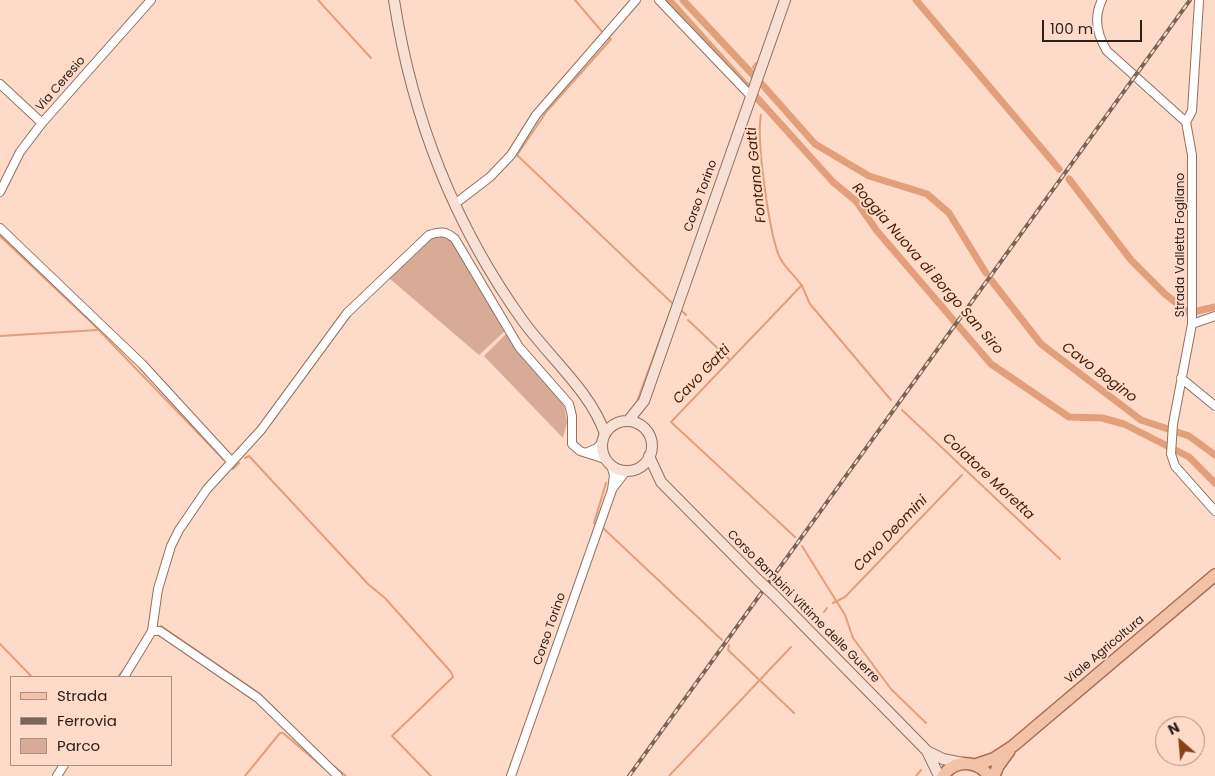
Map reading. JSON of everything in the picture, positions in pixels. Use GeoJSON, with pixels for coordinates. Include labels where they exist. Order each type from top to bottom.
{"type":"FeatureCollection","features":[{"type":"Feature","properties":{"kind":"main road"},"geometry":{"type":"LineString","coordinates":[[394,0],[400,38],[419,116],[456,208],[476,248],[519,314],[591,404],[606,416],[638,424],[645,430],[651,442],[649,456],[643,464],[630,470]]}},
{"type":"Feature","properties":{"kind":"main road","name":"Corso Torino"},"geometry":{"type":"LineString","coordinates":[[645,430],[642,415],[644,401],[785,0]]}},
{"type":"Feature","properties":{"kind":"main road","name":"Corso Torino"},"geometry":{"type":"LineString","coordinates":[[624,422],[644,401]]}},
{"type":"Feature","properties":{"kind":"main road"},"geometry":{"type":"LineString","coordinates":[[591,404],[604,438],[608,462],[661,482]]}},
{"type":"Feature","properties":{"kind":"main road"},"geometry":{"type":"LineString","coordinates":[[604,438],[611,427],[624,422]]}},
{"type":"Feature","properties":{"kind":"main road"},"geometry":{"type":"LineString","coordinates":[[649,456],[661,482]]}},
{"type":"Feature","properties":{"kind":"main road","name":"Corso Bambini Vittime delle Guerre"},"geometry":{"type":"LineString","coordinates":[[661,482],[927,751],[939,776]]}},
{"type":"Feature","properties":{"kind":"main road","name":"Viale Agricoltura"},"geometry":{"type":"LineString","coordinates":[[944,776],[954,766],[993,759],[1013,746],[1215,575]]}},
{"type":"Feature","properties":{"kind":"main road","name":"Viale Agricoltura"},"geometry":{"type":"LineString","coordinates":[[994,776],[998,766],[1013,746]]}},
{"type":"Feature","properties":{"kind":"main road","name":"Corso Bambini Vittime delle Guerre"},"geometry":{"type":"LineString","coordinates":[[927,751],[943,759],[970,764]]}},
{"type":"Feature","properties":{"kind":"main road"},"geometry":{"type":"LineString","coordinates":[[970,764],[989,776]]}},
{"type":"Feature","properties":{"kind":"street","name":"Via Ceresio"},"geometry":{"type":"LineString","coordinates":[[0,192],[20,152],[42,123],[151,0]]}},
{"type":"Feature","properties":{"kind":"street"},"geometry":{"type":"LineString","coordinates":[[460,200],[490,177],[511,156],[536,115],[636,0]]}},
{"type":"Feature","properties":{"kind":"street"},"geometry":{"type":"LineString","coordinates":[[659,0],[752,92]]}},
{"type":"Feature","properties":{"kind":"street"},"geometry":{"type":"LineString","coordinates":[[1102,0],[1098,9],[1099,37],[1107,51],[1186,122],[1192,112],[1199,2]]}},
{"type":"Feature","properties":{"kind":"street"},"geometry":{"type":"LineString","coordinates":[[0,84],[42,123]]}},
{"type":"Feature","properties":{"kind":"street","name":"Strada Valletta Fogliano"},"geometry":{"type":"LineString","coordinates":[[1186,122],[1192,155],[1192,321],[1180,378],[1172,430],[1171,452],[1175,466],[1215,512]]}},
{"type":"Feature","properties":{"kind":"street"},"geometry":{"type":"LineString","coordinates":[[0,228],[142,364],[231,461]]}},
{"type":"Feature","properties":{"kind":"street"},"geometry":{"type":"LineString","coordinates":[[125,676],[152,630],[158,589],[171,546],[198,501],[231,461],[261,430],[346,313],[429,235],[442,232],[455,239],[520,347],[570,404],[572,444],[580,451],[588,452],[608,462]]}},
{"type":"Feature","properties":{"kind":"street"},"geometry":{"type":"LineString","coordinates":[[1192,321],[1215,316]]}},
{"type":"Feature","properties":{"kind":"street"},"geometry":{"type":"LineString","coordinates":[[1180,378],[1215,406]]}},
{"type":"Feature","properties":{"kind":"street"},"geometry":{"type":"LineString","coordinates":[[588,452],[597,448],[604,438]]}},
{"type":"Feature","properties":{"kind":"street","name":"Corso Torino"},"geometry":{"type":"LineString","coordinates":[[511,776],[612,490],[614,475],[608,462]]}},
{"type":"Feature","properties":{"kind":"street","name":"Corso Torino"},"geometry":{"type":"LineString","coordinates":[[612,490],[630,470]]}},
{"type":"Feature","properties":{"kind":"street"},"geometry":{"type":"LineString","coordinates":[[152,630],[160,631],[242,686],[280,718],[338,776]]}},
{"type":"Feature","properties":{"kind":"green space"},"geometry":{"type":"Polygon","coordinates":[[[440,235],[451,239],[505,331],[479,355],[389,278],[429,239],[440,235]]]}},
{"type":"Feature","properties":{"kind":"green space"},"geometry":{"type":"Polygon","coordinates":[[[506,334],[563,401],[567,422],[563,438],[484,356],[506,334]]]}},
{"type":"Feature","properties":{"kind":"waterway"},"geometry":{"type":"LineString","coordinates":[[318,0],[371,58]]}},
{"type":"Feature","properties":{"kind":"waterway"},"geometry":{"type":"LineString","coordinates":[[575,0],[604,34]]}},
{"type":"Feature","properties":{"kind":"waterway","name":"Roggia Nuova di Borgo San Siro"},"geometry":{"type":"LineString","coordinates":[[669,0],[833,182],[856,201],[877,231],[991,364],[1069,417],[1102,418],[1124,424],[1189,457],[1215,483]]}},
{"type":"Feature","properties":{"kind":"waterway","name":"Cavo Bogino"},"geometry":{"type":"LineString","coordinates":[[683,0],[754,76]]}},
{"type":"Feature","properties":{"kind":"waterway"},"geometry":{"type":"LineString","coordinates":[[916,0],[1059,169]]}},
{"type":"Feature","properties":{"kind":"waterway"},"geometry":{"type":"LineString","coordinates":[[608,38],[611,39],[547,111],[517,155],[673,304],[636,404]]}},
{"type":"Feature","properties":{"kind":"waterway","name":"Fontana Gatti"},"geometry":{"type":"LineString","coordinates":[[756,63],[753,67],[756,71]]}},
{"type":"Feature","properties":{"kind":"waterway","name":"Cavo Bogino"},"geometry":{"type":"LineString","coordinates":[[760,82],[815,144],[869,176],[927,194],[949,213],[986,273]]}},
{"type":"Feature","properties":{"kind":"waterway","name":"Fontana Gatti"},"geometry":{"type":"LineString","coordinates":[[754,99],[766,111]]}},
{"type":"Feature","properties":{"kind":"waterway","name":"Fontana Gatti"},"geometry":{"type":"LineString","coordinates":[[761,115],[760,144],[764,186],[771,227],[779,256],[784,265],[802,286],[810,304],[891,400]]}},
{"type":"Feature","properties":{"kind":"waterway"},"geometry":{"type":"LineString","coordinates":[[1069,179],[1131,260],[1165,294],[1189,313],[1215,307]]}},
{"type":"Feature","properties":{"kind":"waterway"},"geometry":{"type":"LineString","coordinates":[[0,236],[93,324],[224,460]]}},
{"type":"Feature","properties":{"kind":"waterway","name":"Cavo Bogino"},"geometry":{"type":"LineString","coordinates":[[991,280],[1041,344],[1141,420],[1189,436],[1215,455]]}},
{"type":"Feature","properties":{"kind":"waterway","name":"Cavo Gatti"},"geometry":{"type":"LineString","coordinates":[[795,537],[671,422],[802,285]]}},
{"type":"Feature","properties":{"kind":"waterway"},"geometry":{"type":"LineString","coordinates":[[680,309],[686,315]]}},
{"type":"Feature","properties":{"kind":"waterway"},"geometry":{"type":"LineString","coordinates":[[688,320],[729,359]]}},
{"type":"Feature","properties":{"kind":"waterway"},"geometry":{"type":"LineString","coordinates":[[0,336],[97,330]]}},
{"type":"Feature","properties":{"kind":"waterway","name":"Colatore Moretta"},"geometry":{"type":"LineString","coordinates":[[902,410],[1060,559]]}},
{"type":"Feature","properties":{"kind":"waterway"},"geometry":{"type":"LineString","coordinates":[[245,458],[249,456],[368,584],[385,598],[451,672],[453,677],[392,736],[431,776]]}},
{"type":"Feature","properties":{"kind":"waterway"},"geometry":{"type":"LineString","coordinates":[[231,467],[233,469],[239,463]]}},
{"type":"Feature","properties":{"kind":"waterway","name":"Cavo Deomini"},"geometry":{"type":"LineString","coordinates":[[833,603],[845,597],[962,475]]}},
{"type":"Feature","properties":{"kind":"waterway"},"geometry":{"type":"LineString","coordinates":[[597,524],[594,523],[606,483]]}},
{"type":"Feature","properties":{"kind":"waterway"},"geometry":{"type":"LineString","coordinates":[[603,528],[722,640]]}},
{"type":"Feature","properties":{"kind":"waterway","name":"Cavo Gatti"},"geometry":{"type":"LineString","coordinates":[[802,546],[845,615],[853,638],[891,689],[926,723]]}},
{"type":"Feature","properties":{"kind":"waterway","name":"Cavo Deomini"},"geometry":{"type":"LineString","coordinates":[[824,612],[827,608]]}},
{"type":"Feature","properties":{"kind":"waterway"},"geometry":{"type":"LineString","coordinates":[[161,626],[260,694],[304,738]]}},
{"type":"Feature","properties":{"kind":"waterway"},"geometry":{"type":"LineString","coordinates":[[0,644],[31,676]]}},
{"type":"Feature","properties":{"kind":"waterway","name":"Cavo Deomini"},"geometry":{"type":"LineString","coordinates":[[729,645],[728,650],[794,713]]}},
{"type":"Feature","properties":{"kind":"waterway","name":"Cavo Deomini"},"geometry":{"type":"LineString","coordinates":[[669,776],[791,647]]}},
{"type":"Feature","properties":{"kind":"waterway"},"geometry":{"type":"LineString","coordinates":[[119,676],[130,661]]}},
{"type":"Feature","properties":{"kind":"waterway","name":"Cavo Deomini"},"geometry":{"type":"LineString","coordinates":[[245,776],[280,733],[283,733],[324,768]]}},
{"type":"Feature","properties":{"kind":"waterway"},"geometry":{"type":"LineString","coordinates":[[325,759],[346,776]]}},
{"type":"Feature","properties":{"kind":"waterway","name":"Cavo Gatti"},"geometry":{"type":"LineString","coordinates":[[916,776],[921,770]]}},
{"type":"Feature","properties":{"kind":"railway"},"geometry":{"type":"LineString","coordinates":[[629,776],[1190,0]]}}]}
